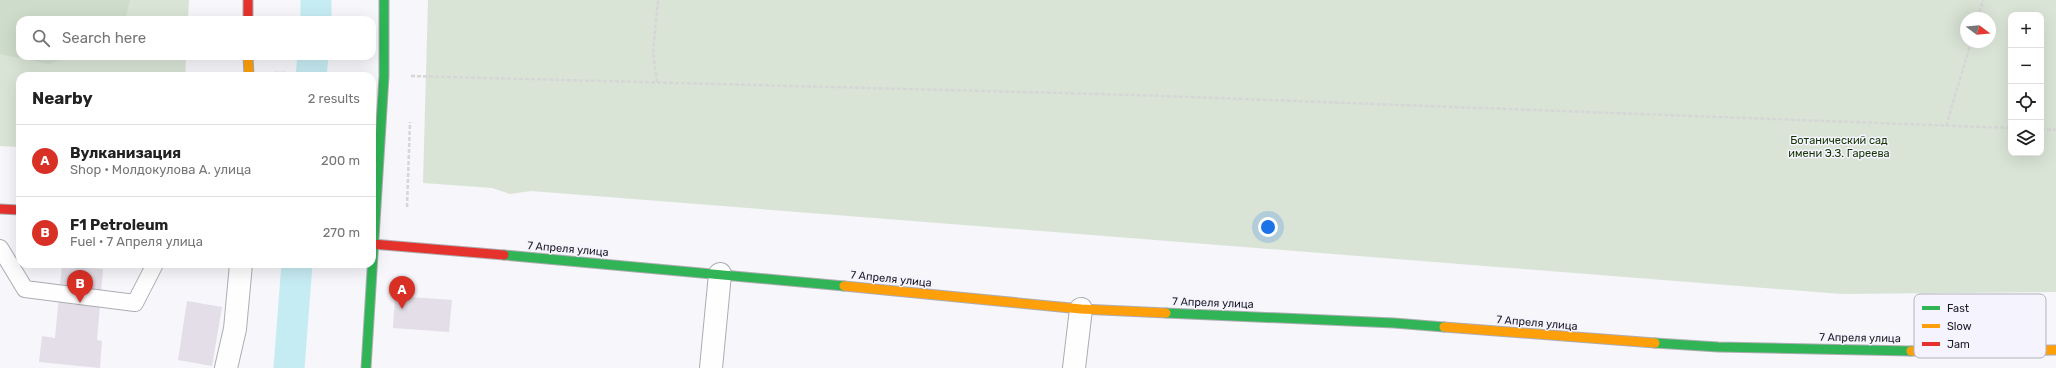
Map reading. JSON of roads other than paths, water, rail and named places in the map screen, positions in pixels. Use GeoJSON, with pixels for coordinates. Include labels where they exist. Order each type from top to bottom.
{"type":"FeatureCollection","features":[{"type":"Feature","properties":{"kind":"main road"},"geometry":{"type":"LineString","coordinates":[[248,0],[248,16]]}},
{"type":"Feature","properties":{"kind":"main road"},"geometry":{"type":"LineString","coordinates":[[376,198],[384,76],[384,0]]}},
{"type":"Feature","properties":{"kind":"main road"},"geometry":{"type":"LineString","coordinates":[[248,60],[248,72]]}},
{"type":"Feature","properties":{"kind":"main road"},"geometry":{"type":"LineString","coordinates":[[0,209],[16,210]]}},
{"type":"Feature","properties":{"kind":"main road","name":"7 Апреля улица"},"geometry":{"type":"LineString","coordinates":[[376,244],[720,274],[1081,310],[1394,323],[1567,338],[1718,347],[1914,351]]}},
{"type":"Feature","properties":{"kind":"main road"},"geometry":{"type":"LineString","coordinates":[[366,368],[372,268]]}},
{"type":"Feature","properties":{"kind":"main road","name":"7 Апреля улица"},"geometry":{"type":"LineString","coordinates":[[2046,350],[2056,350]]}},
{"type":"Feature","properties":{"kind":"street"},"geometry":{"type":"LineString","coordinates":[[226,368],[235,329],[241,268]]}},
{"type":"Feature","properties":{"kind":"street"},"geometry":{"type":"LineString","coordinates":[[712,368],[720,274]]}},
{"type":"Feature","properties":{"kind":"street"},"geometry":{"type":"LineString","coordinates":[[1074,368],[1081,310]]}},
{"type":"Feature","properties":{"kind":"lane"},"geometry":{"type":"LineString","coordinates":[[0,248],[25,289],[135,303],[153,268]]}},
{"type":"Feature","properties":{"kind":"waterway"},"geometry":{"type":"LineString","coordinates":[[316,0],[316,16]]}},
{"type":"Feature","properties":{"kind":"waterway"},"geometry":{"type":"LineString","coordinates":[[311,72],[313,60]]}},
{"type":"Feature","properties":{"kind":"waterway"},"geometry":{"type":"LineString","coordinates":[[289,368],[297,268]]}},
{"type":"Feature","properties":{"kind":"place","name":"F1 Petroleum"},"geometry":{"type":"Point","coordinates":[80,303]}},
{"type":"Feature","properties":{"kind":"place","name":"Вулканизация"},"geometry":{"type":"Point","coordinates":[402,309]}},
{"type":"Feature","properties":{"kind":"park label","name":"Ботанический сад имени Э.З. Гареева"},"geometry":{"type":"Point","coordinates":[1839,146]}}]}
